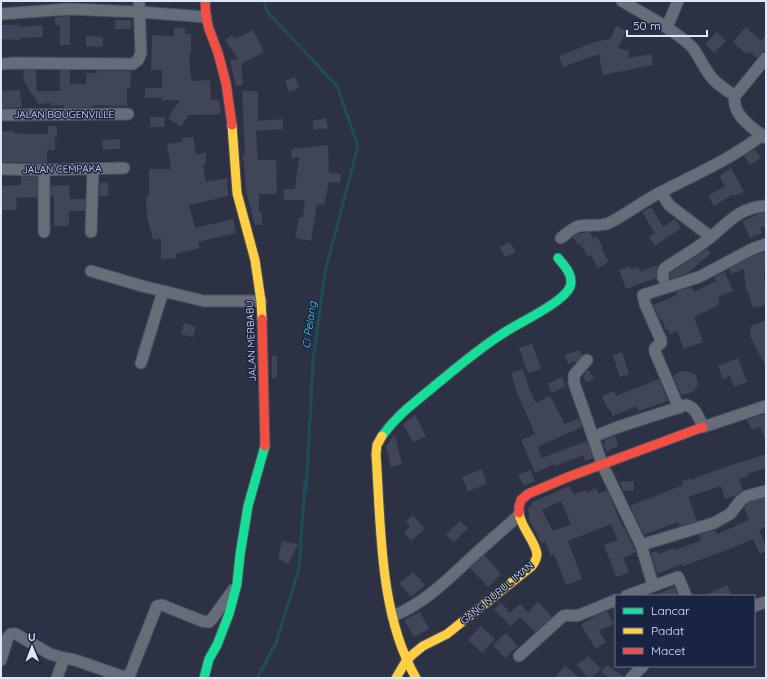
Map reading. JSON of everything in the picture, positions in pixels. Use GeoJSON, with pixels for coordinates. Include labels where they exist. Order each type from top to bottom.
{"type":"FeatureCollection","features":[{"type":"Feature","properties":{"kind":"street","name":"JALAN MERBABU"},"geometry":{"type":"LineString","coordinates":[[204,1],[206,17],[226,82],[232,125],[237,193],[256,260],[261,301],[264,452],[248,506],[237,584],[229,614],[217,645],[209,659],[204,678]]}},
{"type":"Feature","properties":{"kind":"street"},"geometry":{"type":"LineString","coordinates":[[622,1],[667,27],[690,45],[712,78],[735,96]]}},
{"type":"Feature","properties":{"kind":"street"},"geometry":{"type":"LineString","coordinates":[[667,27],[678,1]]}},
{"type":"Feature","properties":{"kind":"street"},"geometry":{"type":"LineString","coordinates":[[1,14],[139,6],[206,17]]}},
{"type":"Feature","properties":{"kind":"street"},"geometry":{"type":"LineString","coordinates":[[1,64],[133,64],[138,60],[141,53],[139,6]]}},
{"type":"Feature","properties":{"kind":"street"},"geometry":{"type":"LineString","coordinates":[[561,238],[579,226],[601,226],[606,224],[661,192],[711,167],[764,136],[738,113],[733,102],[735,96],[766,58]]}},
{"type":"Feature","properties":{"kind":"street","name":"JALAN BOUGENVILLE"},"geometry":{"type":"LineString","coordinates":[[1,115],[128,114]]}},
{"type":"Feature","properties":{"kind":"street","name":"JALAN CEMPAKA"},"geometry":{"type":"LineString","coordinates":[[1,169],[44,170],[124,168]]}},
{"type":"Feature","properties":{"kind":"street"},"geometry":{"type":"LineString","coordinates":[[91,232],[93,169]]}},
{"type":"Feature","properties":{"kind":"street"},"geometry":{"type":"LineString","coordinates":[[44,170],[44,232]]}},
{"type":"Feature","properties":{"kind":"street"},"geometry":{"type":"LineString","coordinates":[[661,192],[669,205],[711,237]]}},
{"type":"Feature","properties":{"kind":"street"},"geometry":{"type":"LineString","coordinates":[[663,278],[663,271],[665,268],[711,237],[728,221],[752,208],[766,206]]}},
{"type":"Feature","properties":{"kind":"street"},"geometry":{"type":"LineString","coordinates":[[679,408],[655,352],[655,348],[661,343],[661,340],[645,304],[643,295],[699,277],[752,249],[766,244]]}},
{"type":"Feature","properties":{"kind":"street"},"geometry":{"type":"LineString","coordinates":[[416,678],[409,658],[399,642],[387,596],[376,454],[377,446],[382,436],[394,420],[470,356],[503,333],[563,297],[570,290],[572,280],[569,272],[558,258]]}},
{"type":"Feature","properties":{"kind":"street"},"geometry":{"type":"LineString","coordinates":[[91,271],[163,291],[204,300],[261,301]]}},
{"type":"Feature","properties":{"kind":"street"},"geometry":{"type":"LineString","coordinates":[[141,363],[163,291]]}},
{"type":"Feature","properties":{"kind":"street"},"geometry":{"type":"LineString","coordinates":[[586,360],[574,375],[574,383],[594,437],[602,464],[641,545],[653,585]]}},
{"type":"Feature","properties":{"kind":"street"},"geometry":{"type":"LineString","coordinates":[[594,437],[618,427],[686,405],[690,406],[695,411],[703,427]]}},
{"type":"Feature","properties":{"kind":"street"},"geometry":{"type":"LineString","coordinates":[[393,616],[415,606],[438,589],[518,516],[520,502],[522,498],[528,494],[602,464],[703,427],[766,406]]}},
{"type":"Feature","properties":{"kind":"street"},"geometry":{"type":"LineString","coordinates":[[641,545],[714,523],[730,514],[741,500],[747,496],[766,491]]}},
{"type":"Feature","properties":{"kind":"street","name":"GANG NURUL IMAN"},"geometry":{"type":"LineString","coordinates":[[409,658],[423,646],[447,634],[532,566],[536,561],[537,555],[532,542],[518,516]]}},
{"type":"Feature","properties":{"kind":"street"},"geometry":{"type":"LineString","coordinates":[[628,595],[678,577],[686,595]]}},
{"type":"Feature","properties":{"kind":"street"},"geometry":{"type":"LineString","coordinates":[[1,660],[8,637],[11,634],[16,634],[50,654],[75,660],[121,676],[126,676],[130,674],[156,606],[162,605],[202,621],[209,622],[237,584]]}},
{"type":"Feature","properties":{"kind":"street"},"geometry":{"type":"LineString","coordinates":[[519,656],[563,616],[579,615],[615,600]]}},
{"type":"Feature","properties":{"kind":"street"},"geometry":{"type":"LineString","coordinates":[[755,606],[766,602]]}},
{"type":"Feature","properties":{"kind":"street"},"geometry":{"type":"LineString","coordinates":[[57,678],[64,658]]}},
{"type":"Feature","properties":{"kind":"street"},"geometry":{"type":"LineString","coordinates":[[396,678],[409,658]]}},
{"type":"Feature","properties":{"kind":"street"},"geometry":{"type":"LineString","coordinates":[[631,678],[642,667]]}},
{"type":"Feature","properties":{"kind":"building"},"geometry":{"type":"Polygon","coordinates":[[[70,16],[70,45],[60,45],[60,25],[55,25],[55,17],[70,16]]]}},
{"type":"Feature","properties":{"kind":"building"},"geometry":{"type":"Polygon","coordinates":[[[115,20],[131,20],[131,29],[115,29],[115,20]]]}},
{"type":"Feature","properties":{"kind":"building"},"geometry":{"type":"Polygon","coordinates":[[[2,25],[20,25],[20,27],[42,25],[43,37],[20,38],[20,40],[2,39],[2,25]]]}},
{"type":"Feature","properties":{"kind":"building"},"geometry":{"type":"Polygon","coordinates":[[[616,26],[626,31],[618,48],[629,51],[628,58],[651,54],[653,65],[603,75],[599,54],[563,67],[559,56],[595,42],[610,39],[616,26]]]}},
{"type":"Feature","properties":{"kind":"building"},"geometry":{"type":"Polygon","coordinates":[[[746,27],[761,41],[766,34],[766,49],[757,58],[749,51],[746,54],[733,42],[746,27]]]}},
{"type":"Feature","properties":{"kind":"building"},"geometry":{"type":"Polygon","coordinates":[[[174,28],[185,28],[185,34],[191,34],[191,54],[189,54],[191,79],[192,81],[210,80],[211,100],[219,100],[221,114],[189,115],[181,127],[168,118],[180,100],[162,100],[162,97],[145,98],[145,88],[162,88],[162,70],[151,70],[152,35],[174,36],[174,28]]]}},
{"type":"Feature","properties":{"kind":"building"},"geometry":{"type":"Polygon","coordinates":[[[253,30],[264,52],[241,64],[243,85],[236,86],[230,60],[238,59],[225,40],[232,35],[234,39],[253,30]]]}},
{"type":"Feature","properties":{"kind":"building"},"geometry":{"type":"Polygon","coordinates":[[[717,32],[726,41],[714,53],[705,44],[717,32]]]}},
{"type":"Feature","properties":{"kind":"building"},"geometry":{"type":"Polygon","coordinates":[[[86,36],[103,37],[103,47],[86,46],[86,36]]]}},
{"type":"Feature","properties":{"kind":"building"},"geometry":{"type":"Polygon","coordinates":[[[23,70],[36,70],[37,91],[60,91],[60,70],[70,70],[70,84],[86,84],[86,73],[97,73],[97,71],[131,71],[130,89],[127,88],[127,106],[93,105],[93,107],[64,108],[64,105],[51,106],[51,103],[38,104],[24,81],[23,70]]]}},
{"type":"Feature","properties":{"kind":"building"},"geometry":{"type":"Polygon","coordinates":[[[295,77],[299,88],[289,92],[285,81],[295,77]]]}},
{"type":"Feature","properties":{"kind":"building"},"geometry":{"type":"Polygon","coordinates":[[[20,90],[22,107],[1,108],[2,91],[20,90]]]}},
{"type":"Feature","properties":{"kind":"building"},"geometry":{"type":"Polygon","coordinates":[[[242,91],[258,91],[258,121],[283,119],[283,129],[256,131],[258,160],[276,160],[277,194],[259,194],[259,212],[262,212],[262,225],[255,225],[246,191],[243,154],[245,154],[242,91]]]}},
{"type":"Feature","properties":{"kind":"building"},"geometry":{"type":"Polygon","coordinates":[[[150,117],[165,117],[164,127],[150,127],[150,117]]]}},
{"type":"Feature","properties":{"kind":"building"},"geometry":{"type":"Polygon","coordinates":[[[326,118],[328,128],[314,130],[312,121],[326,118]]]}},
{"type":"Feature","properties":{"kind":"building"},"geometry":{"type":"Polygon","coordinates":[[[48,126],[57,126],[57,137],[55,137],[55,150],[47,150],[47,163],[1,162],[1,132],[13,131],[13,133],[22,134],[48,134],[48,126]]]}},
{"type":"Feature","properties":{"kind":"building"},"geometry":{"type":"Polygon","coordinates":[[[193,137],[196,155],[206,152],[206,165],[203,165],[206,182],[227,178],[228,196],[189,205],[195,228],[233,219],[236,233],[198,242],[200,248],[176,254],[176,258],[161,259],[161,238],[153,240],[147,216],[146,197],[149,196],[149,169],[171,169],[167,144],[183,142],[182,138],[193,137]]]}},
{"type":"Feature","properties":{"kind":"building"},"geometry":{"type":"Polygon","coordinates":[[[120,139],[120,149],[103,150],[102,140],[120,139]]]}},
{"type":"Feature","properties":{"kind":"building"},"geometry":{"type":"Polygon","coordinates":[[[328,145],[329,173],[341,174],[340,183],[329,182],[324,205],[317,204],[311,241],[295,238],[299,217],[303,217],[305,200],[284,200],[284,189],[295,189],[299,157],[292,158],[291,149],[328,145]]]}},
{"type":"Feature","properties":{"kind":"building"},"geometry":{"type":"Polygon","coordinates":[[[755,149],[761,158],[750,165],[744,156],[755,149]]]}},
{"type":"Feature","properties":{"kind":"building"},"geometry":{"type":"Polygon","coordinates":[[[731,168],[744,192],[734,196],[733,194],[714,206],[708,196],[725,186],[719,176],[731,168]]]}},
{"type":"Feature","properties":{"kind":"building"},"geometry":{"type":"Polygon","coordinates":[[[21,176],[37,177],[37,197],[16,198],[17,210],[2,210],[2,186],[21,185],[21,176]]]}},
{"type":"Feature","properties":{"kind":"building"},"geometry":{"type":"Polygon","coordinates":[[[100,183],[108,183],[108,196],[99,196],[100,183]]]}},
{"type":"Feature","properties":{"kind":"building"},"geometry":{"type":"Polygon","coordinates":[[[69,185],[70,199],[85,199],[85,211],[69,211],[69,226],[54,226],[54,196],[51,196],[51,186],[69,185]]]}},
{"type":"Feature","properties":{"kind":"building"},"geometry":{"type":"Polygon","coordinates":[[[651,207],[663,227],[675,219],[681,228],[655,246],[649,237],[655,233],[642,212],[651,207]]]}},
{"type":"Feature","properties":{"kind":"building"},"geometry":{"type":"Polygon","coordinates":[[[766,213],[766,228],[760,227],[762,233],[750,238],[742,221],[759,214],[766,213]]]}},
{"type":"Feature","properties":{"kind":"building"},"geometry":{"type":"Polygon","coordinates":[[[590,232],[593,238],[596,236],[603,247],[601,248],[609,262],[598,268],[591,255],[588,256],[573,237],[581,233],[590,232]]]}},
{"type":"Feature","properties":{"kind":"building"},"geometry":{"type":"Polygon","coordinates":[[[510,242],[516,252],[505,257],[500,247],[510,242]]]}},
{"type":"Feature","properties":{"kind":"building"},"geometry":{"type":"Polygon","coordinates":[[[707,249],[711,253],[689,272],[671,279],[670,273],[707,249]]]}},
{"type":"Feature","properties":{"kind":"building"},"geometry":{"type":"Polygon","coordinates":[[[765,252],[766,270],[764,270],[766,305],[753,308],[748,291],[746,291],[744,269],[731,274],[729,269],[755,255],[765,252]]]}},
{"type":"Feature","properties":{"kind":"building"},"geometry":{"type":"Polygon","coordinates":[[[657,265],[656,278],[626,289],[619,270],[630,266],[631,270],[638,267],[640,272],[657,265]]]}},
{"type":"Feature","properties":{"kind":"building"},"geometry":{"type":"Polygon","coordinates":[[[725,272],[733,291],[718,297],[720,301],[718,302],[719,305],[694,317],[703,342],[684,349],[677,331],[670,334],[668,329],[666,330],[662,319],[660,320],[653,305],[677,295],[676,292],[680,290],[692,287],[694,292],[716,281],[714,277],[725,272]]]}},
{"type":"Feature","properties":{"kind":"building"},"geometry":{"type":"Polygon","coordinates":[[[766,320],[766,367],[751,338],[750,327],[766,320]]]}},
{"type":"Feature","properties":{"kind":"building"},"geometry":{"type":"Polygon","coordinates":[[[184,323],[196,327],[193,337],[181,334],[184,323]]]}},
{"type":"Feature","properties":{"kind":"building"},"geometry":{"type":"Polygon","coordinates":[[[532,344],[541,369],[528,373],[519,348],[532,344]]]}},
{"type":"Feature","properties":{"kind":"building"},"geometry":{"type":"Polygon","coordinates":[[[580,350],[582,356],[576,362],[575,361],[568,364],[565,355],[580,350]]]}},
{"type":"Feature","properties":{"kind":"building"},"geometry":{"type":"Polygon","coordinates":[[[622,352],[629,374],[620,377],[613,355],[622,352]]]}},
{"type":"Feature","properties":{"kind":"building"},"geometry":{"type":"Polygon","coordinates":[[[272,356],[277,356],[277,378],[272,378],[272,356]]]}},
{"type":"Feature","properties":{"kind":"building"},"geometry":{"type":"Polygon","coordinates":[[[738,358],[747,382],[734,387],[730,376],[723,379],[718,366],[738,358]]]}},
{"type":"Feature","properties":{"kind":"building"},"geometry":{"type":"Polygon","coordinates":[[[523,369],[530,392],[536,403],[550,396],[565,424],[579,418],[582,427],[537,447],[542,458],[587,441],[593,458],[585,461],[583,455],[555,466],[554,464],[535,473],[521,440],[535,434],[517,393],[511,373],[523,369]]]}},
{"type":"Feature","properties":{"kind":"building"},"geometry":{"type":"Polygon","coordinates":[[[589,370],[594,379],[586,383],[583,376],[589,370]]]}},
{"type":"Feature","properties":{"kind":"building"},"geometry":{"type":"Polygon","coordinates":[[[682,371],[690,372],[696,375],[698,384],[694,391],[683,395],[681,394],[673,376],[682,371]]]}},
{"type":"Feature","properties":{"kind":"building"},"geometry":{"type":"Polygon","coordinates":[[[562,377],[566,386],[552,393],[548,384],[562,377]]]}},
{"type":"Feature","properties":{"kind":"building"},"geometry":{"type":"Polygon","coordinates":[[[659,379],[668,401],[639,411],[636,406],[613,416],[602,396],[614,391],[616,396],[659,379]]]}},
{"type":"Feature","properties":{"kind":"building"},"geometry":{"type":"Polygon","coordinates":[[[766,413],[766,442],[760,427],[752,430],[747,420],[766,413]]]}},
{"type":"Feature","properties":{"kind":"building"},"geometry":{"type":"Polygon","coordinates":[[[415,415],[426,436],[413,442],[403,424],[415,415]]]}},
{"type":"Feature","properties":{"kind":"building"},"geometry":{"type":"Polygon","coordinates":[[[393,436],[395,436],[402,464],[391,467],[386,447],[393,436]]]}},
{"type":"Feature","properties":{"kind":"building"},"geometry":{"type":"Polygon","coordinates":[[[615,436],[618,446],[607,451],[604,446],[605,440],[615,436]]]}},
{"type":"Feature","properties":{"kind":"building"},"geometry":{"type":"Polygon","coordinates":[[[766,454],[766,468],[747,474],[748,476],[739,479],[743,490],[735,496],[725,499],[721,486],[688,497],[697,521],[680,526],[678,522],[644,535],[630,506],[683,485],[682,481],[690,478],[690,480],[766,454]]]}},
{"type":"Feature","properties":{"kind":"building"},"geometry":{"type":"Polygon","coordinates":[[[482,469],[487,484],[468,491],[462,477],[482,469]]]}},
{"type":"Feature","properties":{"kind":"building"},"geometry":{"type":"Polygon","coordinates":[[[530,470],[535,481],[524,486],[518,475],[530,470]]]}},
{"type":"Feature","properties":{"kind":"building"},"geometry":{"type":"Polygon","coordinates":[[[634,481],[634,490],[623,491],[620,482],[634,481]]]}},
{"type":"Feature","properties":{"kind":"building"},"geometry":{"type":"Polygon","coordinates":[[[569,486],[574,495],[585,490],[586,493],[596,488],[599,494],[607,490],[624,530],[623,525],[636,552],[623,558],[629,573],[616,577],[604,545],[618,540],[611,524],[568,541],[582,579],[566,585],[554,554],[551,556],[545,541],[542,544],[529,519],[528,509],[533,502],[569,486]],[[561,501],[542,510],[553,531],[571,524],[561,501]]]}},
{"type":"Feature","properties":{"kind":"building"},"geometry":{"type":"Polygon","coordinates":[[[766,498],[766,526],[759,530],[766,546],[766,551],[760,554],[753,539],[722,552],[683,566],[682,564],[657,574],[651,553],[657,551],[659,554],[673,548],[674,550],[701,541],[699,535],[715,530],[717,534],[749,520],[744,508],[746,505],[750,502],[766,498]]]}},
{"type":"Feature","properties":{"kind":"building"},"geometry":{"type":"Polygon","coordinates":[[[413,515],[425,529],[411,541],[404,533],[410,526],[406,521],[413,515]]]}},
{"type":"Feature","properties":{"kind":"building"},"geometry":{"type":"Polygon","coordinates":[[[460,521],[468,528],[454,542],[446,535],[460,521]]]}},
{"type":"Feature","properties":{"kind":"building"},"geometry":{"type":"Polygon","coordinates":[[[282,541],[298,544],[288,564],[278,559],[282,541]]]}},
{"type":"Feature","properties":{"kind":"building"},"geometry":{"type":"Polygon","coordinates":[[[484,555],[501,574],[488,587],[470,568],[484,555]]]}},
{"type":"Feature","properties":{"kind":"building"},"geometry":{"type":"Polygon","coordinates":[[[413,572],[425,585],[411,597],[399,583],[413,572]]]}},
{"type":"Feature","properties":{"kind":"building"},"geometry":{"type":"Polygon","coordinates":[[[727,585],[732,595],[705,595],[727,585]]]}},
{"type":"Feature","properties":{"kind":"building"},"geometry":{"type":"Polygon","coordinates":[[[675,587],[678,595],[655,595],[675,587]]]}},
{"type":"Feature","properties":{"kind":"building"},"geometry":{"type":"Polygon","coordinates":[[[538,602],[552,617],[535,632],[520,617],[511,626],[494,609],[501,603],[510,613],[520,604],[528,612],[538,602]]]}},
{"type":"Feature","properties":{"kind":"building"},"geometry":{"type":"Polygon","coordinates":[[[607,611],[614,624],[599,631],[606,642],[596,649],[581,625],[597,615],[607,611]]]}},
{"type":"Feature","properties":{"kind":"building"},"geometry":{"type":"Polygon","coordinates":[[[420,612],[429,629],[414,637],[404,620],[420,612]]]}},
{"type":"Feature","properties":{"kind":"building"},"geometry":{"type":"Polygon","coordinates":[[[481,626],[495,639],[482,653],[468,640],[481,626]]]}},
{"type":"Feature","properties":{"kind":"building"},"geometry":{"type":"Polygon","coordinates":[[[506,633],[518,646],[505,658],[493,645],[506,633]]]}},
{"type":"Feature","properties":{"kind":"building"},"geometry":{"type":"Polygon","coordinates":[[[588,656],[601,669],[591,678],[588,678],[577,665],[588,656]]]}},
{"type":"Feature","properties":{"kind":"building"},"geometry":{"type":"Polygon","coordinates":[[[607,665],[624,678],[609,678],[601,672],[607,665]]]}},
{"type":"Feature","properties":{"kind":"building"},"geometry":{"type":"Polygon","coordinates":[[[565,666],[580,678],[554,678],[565,666]]]}},
{"type":"Feature","properties":{"kind":"waterway","name":"Ci Pelang"},"geometry":{"type":"LineString","coordinates":[[257,678],[276,643],[299,569],[305,481],[306,493],[313,361],[325,272],[358,146],[337,86],[267,12],[264,1]]}},
{"type":"Feature","properties":{"kind":"traffic: fast"},"geometry":{"type":"LineString","coordinates":[[382,436],[405,410],[475,353],[502,334],[550,306],[566,293],[570,287],[571,279],[568,271],[558,258]]}},
{"type":"Feature","properties":{"kind":"traffic: fast"},"geometry":{"type":"LineString","coordinates":[[204,678],[209,659],[217,645],[229,614],[237,584],[248,506],[265,446]]}},
{"type":"Feature","properties":{"kind":"traffic: slow"},"geometry":{"type":"LineString","coordinates":[[232,125],[237,193],[255,260],[262,319]]}},
{"type":"Feature","properties":{"kind":"traffic: slow"},"geometry":{"type":"LineString","coordinates":[[382,436],[377,445],[376,454],[381,540],[388,598],[404,653],[416,678]]}},
{"type":"Feature","properties":{"kind":"traffic: slow"},"geometry":{"type":"LineString","coordinates":[[396,678],[406,661],[412,655],[423,646],[447,634],[535,562],[537,557],[536,549],[522,524],[519,513]]}},
{"type":"Feature","properties":{"kind":"traffic: jam"},"geometry":{"type":"LineString","coordinates":[[205,1],[206,17],[209,29],[218,53],[226,83],[232,125]]}},
{"type":"Feature","properties":{"kind":"traffic: jam"},"geometry":{"type":"LineString","coordinates":[[262,319],[265,446]]}},
{"type":"Feature","properties":{"kind":"traffic: jam"},"geometry":{"type":"LineString","coordinates":[[519,513],[521,500],[528,494],[568,477],[703,427]]}}]}
